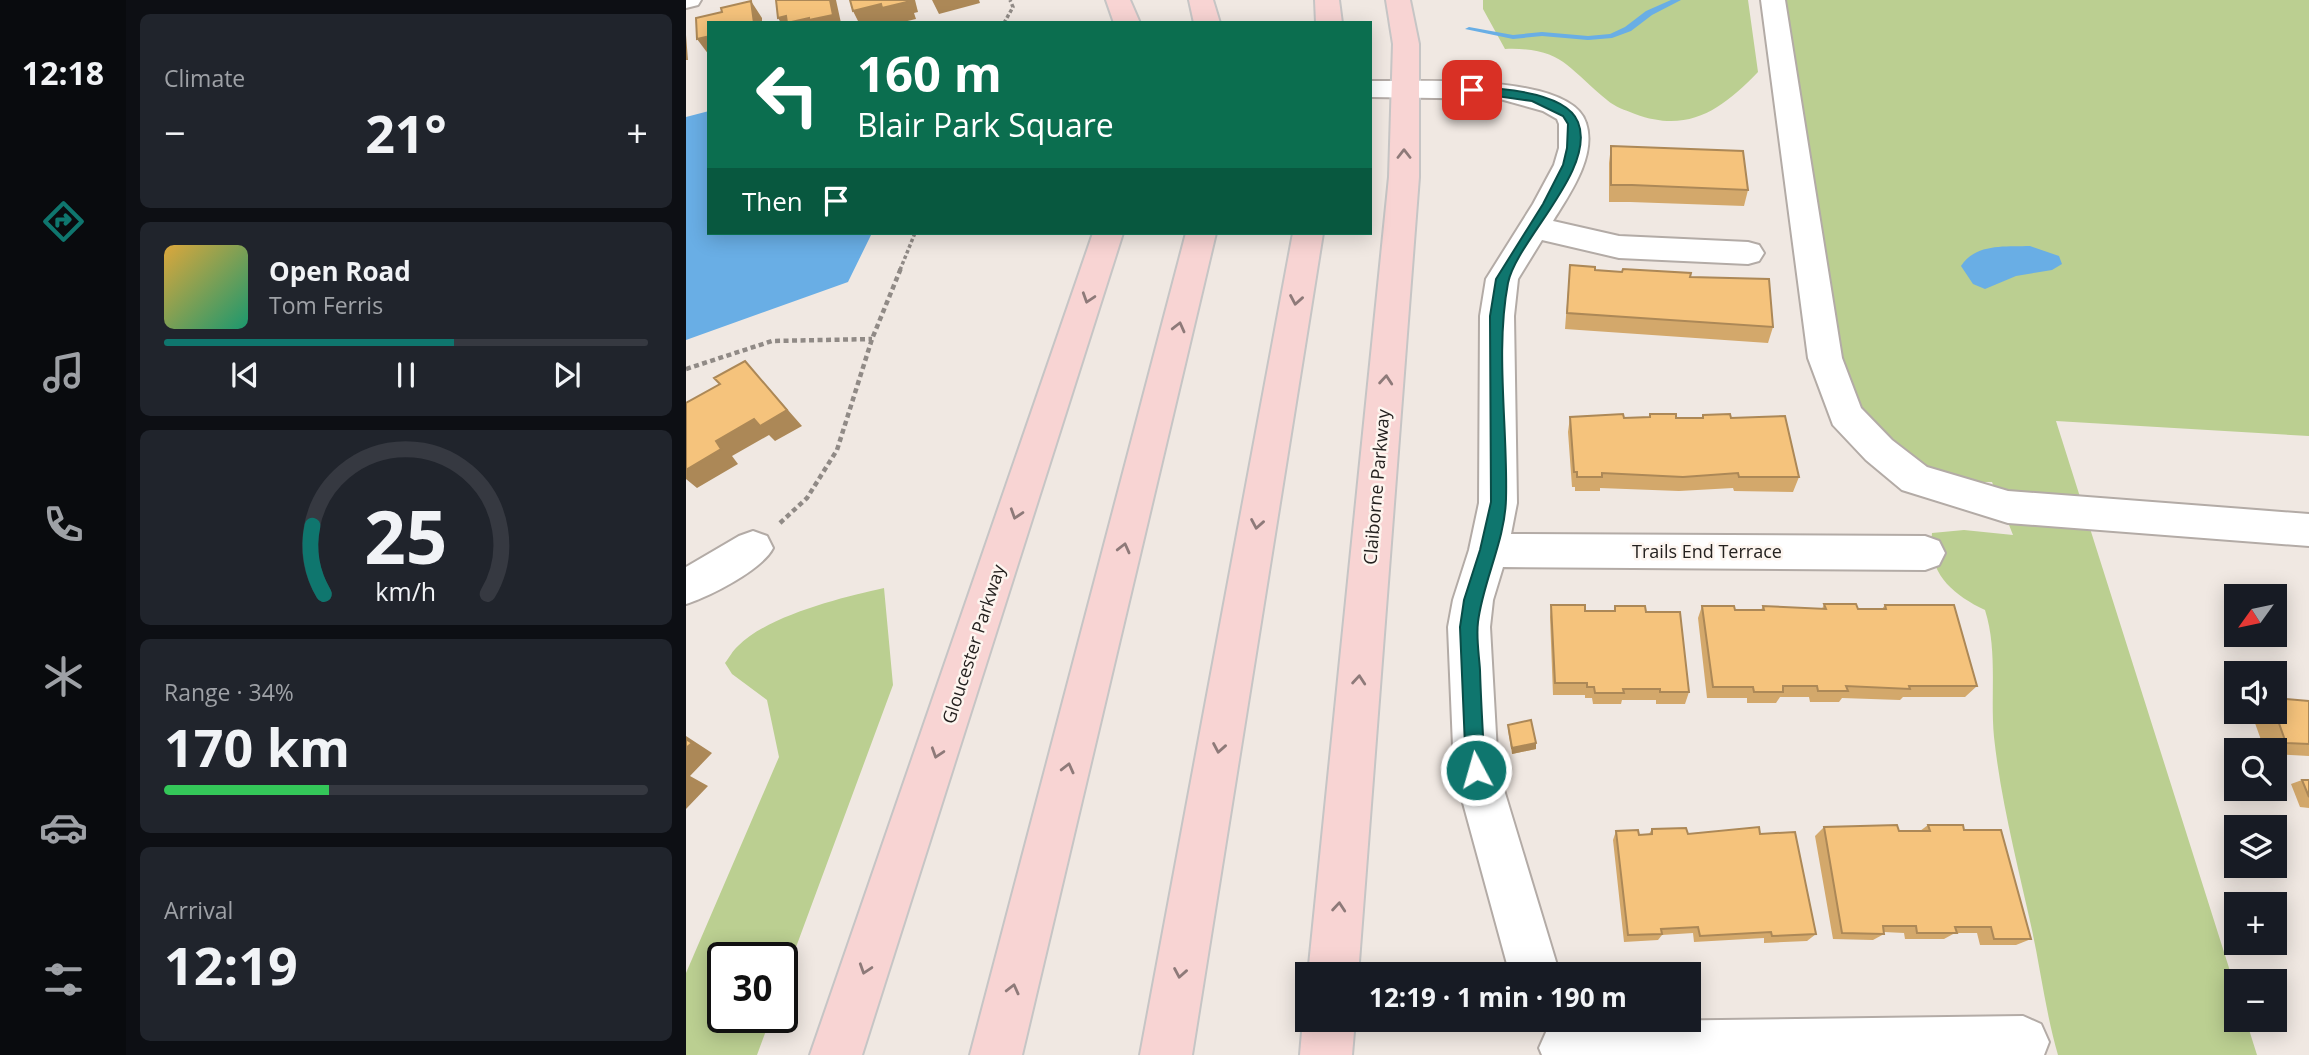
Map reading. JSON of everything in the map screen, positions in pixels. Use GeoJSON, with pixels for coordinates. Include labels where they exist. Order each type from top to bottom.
{"type":"FeatureCollection","features":[{"type":"Feature","properties":{"kind":"main road"},"geometry":{"type":"LineString","coordinates":[[1118,0],[1126,21]]}},
{"type":"Feature","properties":{"kind":"main road"},"geometry":{"type":"LineString","coordinates":[[1201,0],[1206,21]]}},
{"type":"Feature","properties":{"kind":"main road"},"geometry":{"type":"LineString","coordinates":[[1327,0],[1329,21]]}},
{"type":"Feature","properties":{"kind":"main road","name":"Claiborne Parkway"},"geometry":{"type":"LineString","coordinates":[[1334,962],[1404,177],[1388,101],[1406,44],[1398,0]]}},
{"type":"Feature","properties":{"kind":"main road","name":"Gloucester Parkway"},"geometry":{"type":"LineString","coordinates":[[836,1055],[1107,235]]}},
{"type":"Feature","properties":{"kind":"main road"},"geometry":{"type":"LineString","coordinates":[[996,1055],[1201,235]]}},
{"type":"Feature","properties":{"kind":"main road"},"geometry":{"type":"LineString","coordinates":[[1166,1055],[1308,235]]}},
{"type":"Feature","properties":{"kind":"main road"},"geometry":{"type":"LineString","coordinates":[[1326,1055],[1328,1032]]}},
{"type":"Feature","properties":{"kind":"street"},"geometry":{"type":"LineString","coordinates":[[1773,0],[1825,358],[1846,415],[1879,450],[1915,479],[2008,507],[2309,530]]}},
{"type":"Feature","properties":{"kind":"street"},"geometry":{"type":"LineString","coordinates":[[1388,101],[1573,124],[1573,148],[1569,165],[1548,205],[1502,279],[1497,316],[1498,502],[1489,550],[1473,600],[1469,627],[1476,770],[1531,962]]}},
{"type":"Feature","properties":{"kind":"street"},"geometry":{"type":"LineString","coordinates":[[1532,227],[1619,247],[1748,253]]}},
{"type":"Feature","properties":{"kind":"street"},"geometry":{"type":"LineString","coordinates":[[686,587],[753,548]]}},
{"type":"Feature","properties":{"kind":"street","name":"Trails End Terrace"},"geometry":{"type":"LineString","coordinates":[[1489,550],[1925,553]]}},
{"type":"Feature","properties":{"kind":"street"},"geometry":{"type":"LineString","coordinates":[[1562,1041],[2023,1042]]}},
{"type":"Feature","properties":{"kind":"path"},"geometry":{"type":"LineString","coordinates":[[1005,21],[1013,7],[1010,0]]}},
{"type":"Feature","properties":{"kind":"path"},"geometry":{"type":"LineString","coordinates":[[753,548],[807,498],[837,450],[872,339],[914,235]]}},
{"type":"Feature","properties":{"kind":"path"},"geometry":{"type":"LineString","coordinates":[[686,369],[772,341],[872,339]]}},
{"type":"Feature","properties":{"kind":"green space"},"geometry":{"type":"Polygon","coordinates":[[[1483,0],[1748,0],[1758,72],[1718,107],[1703,114],[1672,121],[1654,119],[1613,105],[1572,69],[1552,56],[1524,49],[1505,49],[1483,9],[1483,0]]]}},
{"type":"Feature","properties":{"kind":"green space"},"geometry":{"type":"Polygon","coordinates":[[[1778,0],[2309,0],[2309,436],[2056,421],[2229,969],[2224,969],[2224,1032],[2250,1032],[2257,1055],[2058,1055],[2001,786],[1993,721],[1993,657],[1985,610],[1962,597],[1944,580],[1938,571],[1931,547],[1932,533],[1964,530],[2013,535],[1992,482],[1967,482],[1940,474],[1915,462],[1871,430],[1838,364],[1778,0]]]}},
{"type":"Feature","properties":{"kind":"green space"},"geometry":{"type":"Polygon","coordinates":[[[884,588],[893,685],[798,942],[707,942],[707,1033],[765,1033],[757,1055],[686,1055],[686,973],[779,757],[767,700],[732,674],[725,663],[738,646],[767,626],[806,609],[884,588]]]}},
{"type":"Feature","properties":{"kind":"water"},"geometry":{"type":"Polygon","coordinates":[[[707,112],[707,235],[871,235],[848,282],[686,340],[686,117],[707,112]]]}},
{"type":"Feature","properties":{"kind":"water"},"geometry":{"type":"Polygon","coordinates":[[[2030,246],[2059,256],[2062,264],[2052,270],[2016,276],[1985,289],[1973,284],[1961,266],[1975,253],[1983,250],[2030,246]]]}},
{"type":"Feature","properties":{"kind":"building"},"geometry":{"type":"Polygon","coordinates":[[[776,0],[830,0],[833,15],[796,21],[787,21],[786,16],[778,18],[776,0]]]}},
{"type":"Feature","properties":{"kind":"building"},"geometry":{"type":"Polygon","coordinates":[[[850,0],[907,2],[882,8],[881,4],[853,11],[850,0]]]}},
{"type":"Feature","properties":{"kind":"building"},"geometry":{"type":"Polygon","coordinates":[[[751,1],[754,21],[707,21],[707,43],[706,37],[697,39],[696,18],[722,12],[721,8],[751,1]]]}},
{"type":"Feature","properties":{"kind":"building"},"geometry":{"type":"Polygon","coordinates":[[[1611,146],[1743,151],[1748,190],[1611,185],[1611,146]]]}},
{"type":"Feature","properties":{"kind":"building"},"geometry":{"type":"Polygon","coordinates":[[[1570,265],[1622,272],[1623,269],[1691,273],[1690,277],[1769,279],[1773,327],[1567,313],[1570,265]]]}},
{"type":"Feature","properties":{"kind":"building"},"geometry":{"type":"Polygon","coordinates":[[[745,361],[787,410],[760,426],[754,419],[716,441],[721,449],[686,470],[686,403],[720,384],[714,378],[745,361]]]}},
{"type":"Feature","properties":{"kind":"building"},"geometry":{"type":"Polygon","coordinates":[[[1623,414],[1624,418],[1650,417],[1650,414],[1676,414],[1676,418],[1730,414],[1731,418],[1785,416],[1799,477],[1739,477],[1738,473],[1683,477],[1602,473],[1602,477],[1577,477],[1577,472],[1574,472],[1570,417],[1623,414]]]}},
{"type":"Feature","properties":{"kind":"building"},"geometry":{"type":"Polygon","coordinates":[[[1824,604],[1856,604],[1858,609],[1886,609],[1885,605],[1954,605],[1977,686],[1909,686],[1910,689],[1846,686],[1848,691],[1818,691],[1817,686],[1783,686],[1783,692],[1754,692],[1753,687],[1713,687],[1702,606],[1734,606],[1735,610],[1764,610],[1763,606],[1826,609],[1824,604]]]}},
{"type":"Feature","properties":{"kind":"building"},"geometry":{"type":"Polygon","coordinates":[[[1551,605],[1585,605],[1585,611],[1615,611],[1615,606],[1645,606],[1646,612],[1680,612],[1689,692],[1623,689],[1624,693],[1595,693],[1594,687],[1587,687],[1587,683],[1555,683],[1551,605]]]}},
{"type":"Feature","properties":{"kind":"building"},"geometry":{"type":"Polygon","coordinates":[[[2287,699],[2309,701],[2309,744],[2287,743],[2287,738],[2284,738],[2279,724],[2287,724],[2287,699]]]}},
{"type":"Feature","properties":{"kind":"building"},"geometry":{"type":"Polygon","coordinates":[[[1531,720],[1536,743],[1512,748],[1508,725],[1531,720]]]}},
{"type":"Feature","properties":{"kind":"building"},"geometry":{"type":"Polygon","coordinates":[[[2302,780],[2309,780],[2309,797],[2302,780]]]}},
{"type":"Feature","properties":{"kind":"building"},"geometry":{"type":"Polygon","coordinates":[[[1897,825],[1899,831],[1930,831],[1928,825],[1963,825],[1964,830],[2001,830],[2031,939],[1994,939],[1991,927],[1955,927],[1957,933],[1917,933],[1916,926],[1883,926],[1884,934],[1842,933],[1824,827],[1897,825]]]}},
{"type":"Feature","properties":{"kind":"building"},"geometry":{"type":"Polygon","coordinates":[[[1759,827],[1760,834],[1795,832],[1816,934],[1772,936],[1771,932],[1700,936],[1698,927],[1661,929],[1662,934],[1628,935],[1616,831],[1638,830],[1639,835],[1652,834],[1652,829],[1686,828],[1688,834],[1759,827]]]}},
{"type":"Feature","properties":{"kind":"waterway"},"geometry":{"type":"LineString","coordinates":[[1469,29],[1513,37],[1542,34],[1588,38],[1612,36],[1628,29],[1649,13],[1677,0]]}},
{"type":"Feature","properties":{"kind":"route"},"geometry":{"type":"LineString","coordinates":[[1472,90],[1500,91],[1535,98],[1568,114],[1573,124],[1573,148],[1569,165],[1548,205],[1502,279],[1497,316],[1498,502],[1489,550],[1473,600],[1469,627],[1472,736],[1476,770]]}}]}
